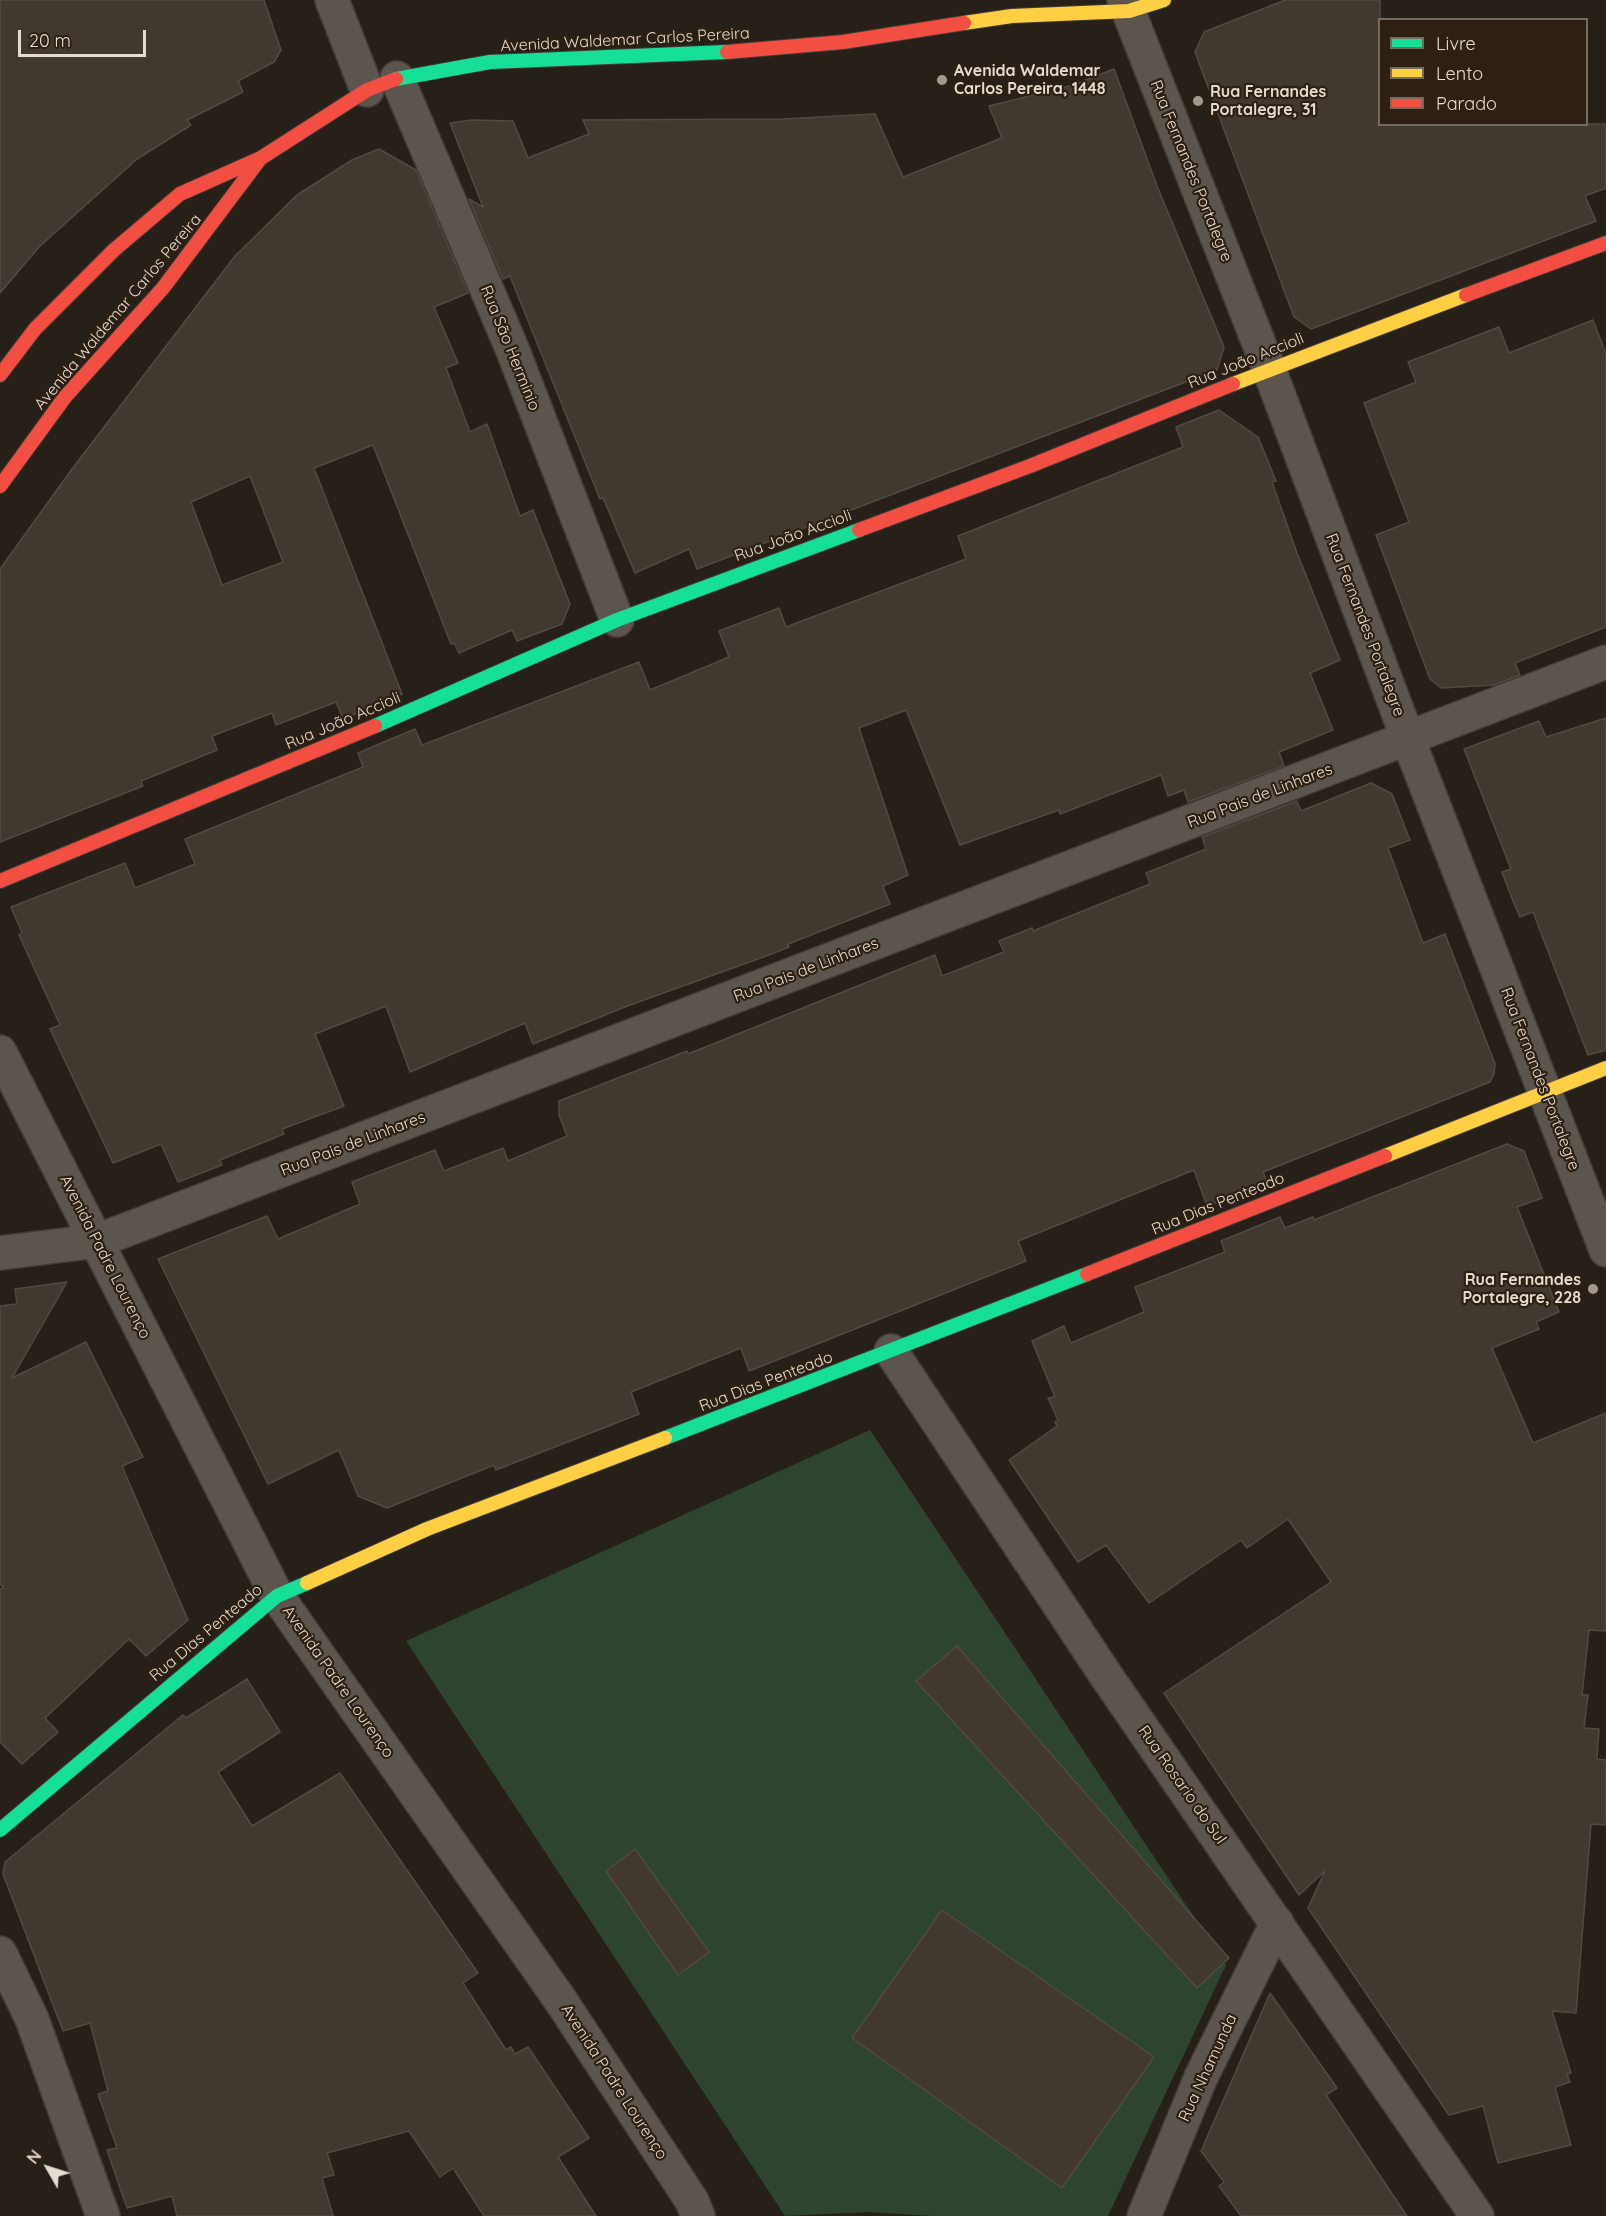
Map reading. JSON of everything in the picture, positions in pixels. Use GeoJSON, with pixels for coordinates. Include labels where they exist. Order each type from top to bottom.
{"type":"FeatureCollection","features":[{"type":"Feature","properties":{"kind":"street"},"geometry":{"type":"LineString","coordinates":[[332,0],[367,90]]}},
{"type":"Feature","properties":{"kind":"street"},"geometry":{"type":"LineString","coordinates":[[1012,16],[1019,0]]}},
{"type":"Feature","properties":{"kind":"street","name":"Avenida Waldemar Carlos Pereira"},"geometry":{"type":"LineString","coordinates":[[1012,16],[1038,0]]}},
{"type":"Feature","properties":{"kind":"street","name":"Avenida Waldemar Carlos Pereira"},"geometry":{"type":"LineString","coordinates":[[0,375],[35,329],[106,258],[180,194],[261,158],[367,90],[397,78],[490,62],[739,52],[843,42],[1012,16],[1126,6],[1164,0]]}},
{"type":"Feature","properties":{"kind":"street","name":"Rua Fernandes Portalegre"},"geometry":{"type":"LineString","coordinates":[[1126,6],[1269,369],[1408,739],[1606,1250]]}},
{"type":"Feature","properties":{"kind":"street","name":"Rua São Herminio"},"geometry":{"type":"LineString","coordinates":[[397,78],[513,351],[617,620]]}},
{"type":"Feature","properties":{"kind":"street","name":"Avenida Waldemar Carlos Pereira"},"geometry":{"type":"LineString","coordinates":[[0,486],[65,397],[163,288],[261,158]]}},
{"type":"Feature","properties":{"kind":"street","name":"Rua João Accioli"},"geometry":{"type":"LineString","coordinates":[[0,881],[377,725],[617,620],[1030,466],[1269,369],[1606,243]]}},
{"type":"Feature","properties":{"kind":"street","name":"Rua Pais de Linhares"},"geometry":{"type":"LineString","coordinates":[[0,1253],[97,1241],[1606,662]]}},
{"type":"Feature","properties":{"kind":"street","name":"Avenida Padre Lourenço"},"geometry":{"type":"LineString","coordinates":[[0,1052],[277,1596],[561,2001],[692,2201],[698,2216]]}},
{"type":"Feature","properties":{"kind":"street","name":"Rua Dias Penteado"},"geometry":{"type":"LineString","coordinates":[[0,1830],[277,1596],[427,1529],[891,1352],[1606,1068]]}},
{"type":"Feature","properties":{"kind":"street","name":"Rua Rosario do Sul"},"geometry":{"type":"LineString","coordinates":[[891,1352],[1105,1674],[1477,2216]]}},
{"type":"Feature","properties":{"kind":"street","name":"Rua Nhamunda"},"geometry":{"type":"LineString","coordinates":[[1144,2216],[1201,2077],[1277,1923]]}},
{"type":"Feature","properties":{"kind":"street"},"geometry":{"type":"LineString","coordinates":[[0,1953],[32,2019],[103,2216]]}},
{"type":"Feature","properties":{"kind":"green space"},"geometry":{"type":"Polygon","coordinates":[[[870,1430],[1226,1965],[1108,2216],[932,2216],[868,2212],[785,2216],[406,1641],[870,1430]]]}},
{"type":"Feature","properties":{"kind":"building"},"geometry":{"type":"Polygon","coordinates":[[[0,0],[264,0],[281,50],[274,62],[238,81],[243,92],[187,120],[191,125],[137,159],[39,247],[0,293],[0,0]]]}},
{"type":"Feature","properties":{"kind":"building"},"geometry":{"type":"Polygon","coordinates":[[[1285,0],[1380,0],[1378,126],[1588,126],[1588,124],[1606,124],[1606,188],[1585,196],[1596,221],[1311,329],[1294,317],[1195,52],[1204,32],[1285,0]]]}},
{"type":"Feature","properties":{"kind":"building"},"geometry":{"type":"Polygon","coordinates":[[[1114,69],[1157,186],[1224,347],[1217,370],[697,569],[689,549],[635,573],[603,498],[600,499],[510,276],[503,279],[469,199],[483,207],[450,123],[472,120],[513,121],[528,158],[589,134],[583,120],[783,119],[875,114],[903,177],[1002,138],[989,106],[1073,85],[1114,69]]]}},
{"type":"Feature","properties":{"kind":"building"},"geometry":{"type":"Polygon","coordinates":[[[379,149],[416,170],[468,293],[434,307],[458,363],[446,368],[470,432],[487,424],[520,516],[533,510],[570,604],[562,624],[517,641],[512,630],[459,653],[454,643],[451,644],[373,445],[314,468],[402,694],[343,719],[336,702],[276,725],[272,713],[212,736],[217,750],[141,781],[143,786],[0,842],[0,569],[72,469],[235,256],[297,195],[352,160],[379,149]],[[250,476],[191,502],[222,585],[283,562],[250,476]]]}},
{"type":"Feature","properties":{"kind":"building"},"geometry":{"type":"Polygon","coordinates":[[[1593,320],[1606,354],[1606,627],[1515,663],[1520,675],[1494,685],[1441,688],[1430,679],[1376,535],[1409,522],[1364,403],[1416,382],[1408,362],[1499,327],[1509,353],[1593,320]]]}},
{"type":"Feature","properties":{"kind":"building"},"geometry":{"type":"Polygon","coordinates":[[[1219,410],[1258,437],[1276,481],[1272,482],[1297,553],[1340,660],[1310,673],[1333,730],[1279,752],[1284,766],[1188,802],[1184,790],[1168,796],[1161,775],[1060,814],[1059,810],[960,845],[906,710],[859,728],[908,875],[883,886],[890,904],[788,944],[789,947],[769,955],[630,1005],[533,1044],[525,1023],[410,1072],[386,1006],[315,1034],[344,1106],[282,1129],[284,1134],[220,1160],[222,1165],[178,1182],[161,1144],[113,1163],[50,1029],[60,1025],[19,935],[22,933],[11,907],[125,863],[135,888],[195,864],[185,839],[363,767],[358,753],[415,729],[422,745],[639,662],[650,690],[729,657],[719,631],[779,608],[786,627],[966,559],[958,536],[1183,447],[1176,427],[1219,410]]]}},
{"type":"Feature","properties":{"kind":"building"},"geometry":{"type":"Polygon","coordinates":[[[1606,718],[1606,1050],[1588,1055],[1533,912],[1520,917],[1513,901],[1502,872],[1511,869],[1464,749],[1539,721],[1546,737],[1606,718]]]}},
{"type":"Feature","properties":{"kind":"building"},"geometry":{"type":"Polygon","coordinates":[[[1371,783],[1392,794],[1410,840],[1388,848],[1423,943],[1445,934],[1495,1064],[1490,1082],[1263,1172],[1267,1182],[1207,1206],[1194,1170],[1018,1241],[1026,1261],[749,1371],[741,1348],[631,1392],[639,1414],[496,1470],[494,1465],[387,1508],[358,1496],[339,1450],[268,1484],[158,1259],[267,1216],[278,1239],[360,1204],[352,1182],[435,1150],[444,1171],[503,1148],[508,1161],[567,1136],[559,1115],[559,1101],[687,1051],[688,1054],[935,955],[942,976],[1004,952],[999,941],[1032,928],[1033,931],[1150,884],[1146,873],[1206,849],[1202,837],[1297,801],[1301,811],[1371,783]]]}},
{"type":"Feature","properties":{"kind":"building"},"geometry":{"type":"Polygon","coordinates":[[[1507,1144],[1524,1151],[1542,1198],[1517,1207],[1559,1312],[1536,1322],[1539,1329],[1492,1348],[1533,1443],[1606,1413],[1606,1631],[1589,1630],[1582,1695],[1588,1695],[1584,1728],[1599,1729],[1597,1759],[1606,1760],[1606,1825],[1591,1824],[1576,2013],[1552,2011],[1571,2073],[1567,2074],[1570,2082],[1555,2087],[1571,2145],[1498,2163],[1483,2106],[1449,2115],[1308,1908],[1325,1871],[1299,1895],[1164,1693],[1331,1582],[1288,1519],[1247,1548],[1241,1540],[1149,1603],[1106,1545],[1078,1562],[1009,1460],[1057,1426],[1055,1422],[1058,1420],[1048,1398],[1055,1397],[1032,1341],[1064,1326],[1071,1343],[1144,1312],[1135,1287],[1225,1252],[1221,1241],[1280,1217],[1285,1228],[1313,1217],[1314,1220],[1507,1144]]]}},
{"type":"Feature","properties":{"kind":"building"},"geometry":{"type":"Polygon","coordinates":[[[67,1282],[12,1378],[86,1342],[143,1457],[122,1466],[188,1620],[146,1656],[129,1639],[45,1718],[58,1732],[22,1764],[0,1742],[0,1589],[4,1588],[0,1584],[0,1306],[17,1304],[15,1289],[67,1282]]]}},
{"type":"Feature","properties":{"kind":"building"},"geometry":{"type":"Polygon","coordinates":[[[957,1646],[1229,1958],[1197,1988],[916,1681],[957,1646]]]}},
{"type":"Feature","properties":{"kind":"building"},"geometry":{"type":"Polygon","coordinates":[[[247,1679],[280,1732],[218,1772],[252,1826],[340,1773],[478,1973],[463,1983],[506,2050],[511,2047],[515,2054],[528,2047],[589,2138],[558,2157],[596,2216],[484,2216],[453,2168],[440,2177],[409,2131],[327,2153],[334,2175],[322,2178],[333,2216],[177,2216],[172,2196],[127,2208],[107,2150],[117,2148],[98,2094],[108,2091],[90,2023],[63,2031],[3,1874],[5,1862],[183,1715],[186,1718],[247,1679]]]}},
{"type":"Feature","properties":{"kind":"building"},"geometry":{"type":"Polygon","coordinates":[[[635,1849],[709,1952],[678,1975],[606,1871],[635,1849]]]}},
{"type":"Feature","properties":{"kind":"building"},"geometry":{"type":"Polygon","coordinates":[[[942,1910],[1154,2057],[1062,2188],[852,2038],[942,1910]]]}},
{"type":"Feature","properties":{"kind":"building"},"geometry":{"type":"Polygon","coordinates":[[[1270,1993],[1337,2088],[1326,2095],[1407,2216],[1241,2216],[1219,2186],[1224,2182],[1201,2151],[1270,1993]]]}},
{"type":"Feature","properties":{"kind":"traffic: fast"},"geometry":{"type":"LineString","coordinates":[[396,79],[490,62],[727,52]]}},
{"type":"Feature","properties":{"kind":"traffic: fast"},"geometry":{"type":"LineString","coordinates":[[375,726],[617,620],[859,530]]}},
{"type":"Feature","properties":{"kind":"traffic: fast"},"geometry":{"type":"LineString","coordinates":[[665,1438],[1087,1274]]}},
{"type":"Feature","properties":{"kind":"traffic: fast"},"geometry":{"type":"LineString","coordinates":[[0,1830],[277,1596],[307,1583]]}},
{"type":"Feature","properties":{"kind":"traffic: slow"},"geometry":{"type":"LineString","coordinates":[[964,23],[1012,16],[1129,11],[1164,0]]}},
{"type":"Feature","properties":{"kind":"traffic: slow"},"geometry":{"type":"LineString","coordinates":[[1233,384],[1466,295]]}},
{"type":"Feature","properties":{"kind":"traffic: slow"},"geometry":{"type":"LineString","coordinates":[[1385,1156],[1606,1068]]}},
{"type":"Feature","properties":{"kind":"traffic: slow"},"geometry":{"type":"LineString","coordinates":[[307,1583],[427,1529],[665,1438]]}},
{"type":"Feature","properties":{"kind":"traffic: jam"},"geometry":{"type":"LineString","coordinates":[[727,52],[843,42],[964,23]]}},
{"type":"Feature","properties":{"kind":"traffic: jam"},"geometry":{"type":"LineString","coordinates":[[0,375],[35,329],[114,250],[180,194],[261,158],[367,90],[396,79]]}},
{"type":"Feature","properties":{"kind":"traffic: jam"},"geometry":{"type":"LineString","coordinates":[[0,486],[65,397],[163,288],[260,159]]}},
{"type":"Feature","properties":{"kind":"traffic: jam"},"geometry":{"type":"LineString","coordinates":[[1466,295],[1606,243]]}},
{"type":"Feature","properties":{"kind":"traffic: jam"},"geometry":{"type":"LineString","coordinates":[[859,530],[1030,466],[1233,384]]}},
{"type":"Feature","properties":{"kind":"traffic: jam"},"geometry":{"type":"LineString","coordinates":[[0,881],[375,726]]}},
{"type":"Feature","properties":{"kind":"traffic: jam"},"geometry":{"type":"LineString","coordinates":[[1087,1274],[1385,1156]]}},
{"type":"Feature","properties":{"kind":"place","name":"Avenida Waldemar Carlos Pereira, 1448"},"geometry":{"type":"Point","coordinates":[942,80]}},
{"type":"Feature","properties":{"kind":"place","name":"Rua Fernandes Portalegre, 31"},"geometry":{"type":"Point","coordinates":[1198,101]}},
{"type":"Feature","properties":{"kind":"place","name":"Rua Fernandes Portalegre, 228"},"geometry":{"type":"Point","coordinates":[1593,1289]}}]}
